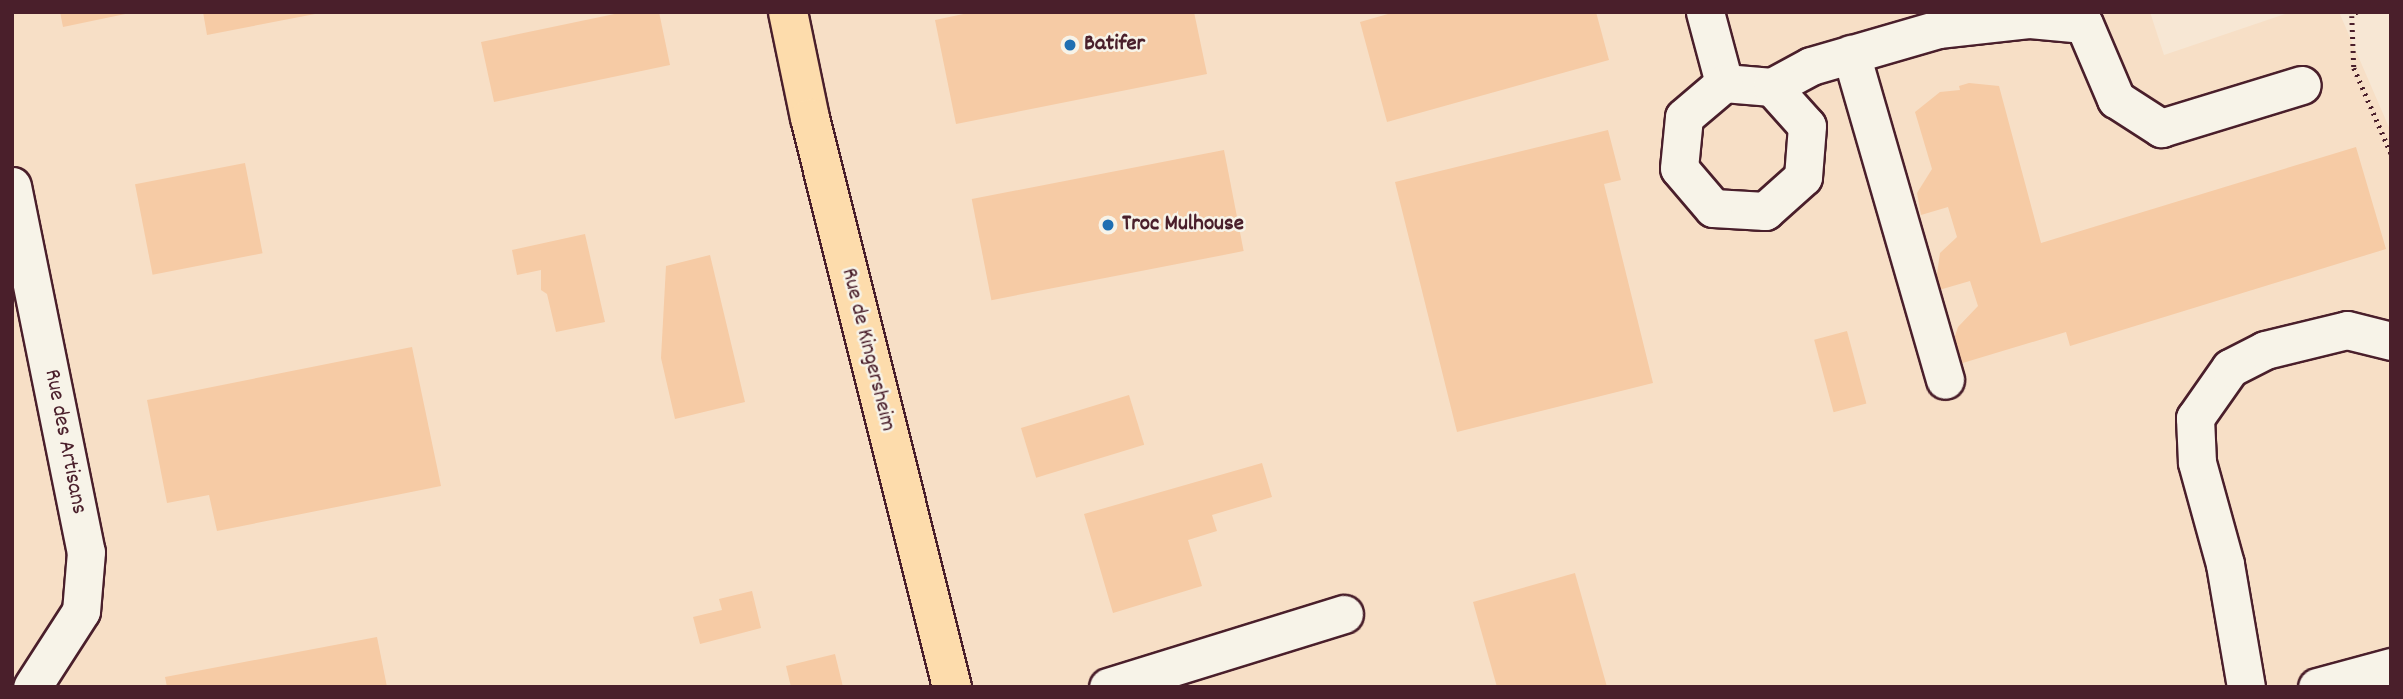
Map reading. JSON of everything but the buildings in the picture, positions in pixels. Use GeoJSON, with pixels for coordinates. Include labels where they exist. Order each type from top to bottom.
{"type":"FeatureCollection","features":[{"type":"Feature","properties":{"kind":"main road","name":"Rue de Kingersheim"},"geometry":{"type":"LineString","coordinates":[[788,12],[813,131],[952,687]]}},
{"type":"Feature","properties":{"kind":"street"},"geometry":{"type":"LineString","coordinates":[[1704,12],[1724,83]]}},
{"type":"Feature","properties":{"kind":"street"},"geometry":{"type":"LineString","coordinates":[[1772,87],[1807,126],[1803,177],[1765,211],[1713,208],[1679,168],[1684,117],[1724,83],[1772,87],[1811,66],[1938,29],[2030,19],[2084,24],[2116,99],[2161,128],[2302,85]]}},
{"type":"Feature","properties":{"kind":"street"},"geometry":{"type":"LineString","coordinates":[[1851,54],[1945,380]]}},
{"type":"Feature","properties":{"kind":"street","name":"Rue des Artisans"},"geometry":{"type":"LineString","coordinates":[[12,186],[86,552],[81,611],[32,687]]}},
{"type":"Feature","properties":{"kind":"street"},"geometry":{"type":"LineString","coordinates":[[2246,687],[2225,564],[2197,462],[2195,418],[2230,368],[2264,350],[2347,330],[2391,341]]}},
{"type":"Feature","properties":{"kind":"street"},"geometry":{"type":"LineString","coordinates":[[1108,687],[1344,614]]}},
{"type":"Feature","properties":{"kind":"street"},"geometry":{"type":"LineString","coordinates":[[2317,687],[2391,667]]}},
{"type":"Feature","properties":{"kind":"path"},"geometry":{"type":"LineString","coordinates":[[2357,12],[2352,16],[2354,68],[2391,153]]}},
{"type":"Feature","properties":{"kind":"shaded area"},"geometry":{"type":"Polygon","coordinates":[[[12,12],[2150,12],[2164,55],[2291,12],[2339,12],[2391,132],[2391,687],[12,687],[12,12]]]}},
{"type":"Feature","properties":{"kind":"place","name":"Batifer"},"geometry":{"type":"Point","coordinates":[1070,45]}},
{"type":"Feature","properties":{"kind":"place","name":"Troc Mulhouse"},"geometry":{"type":"Point","coordinates":[1108,225]}}]}
